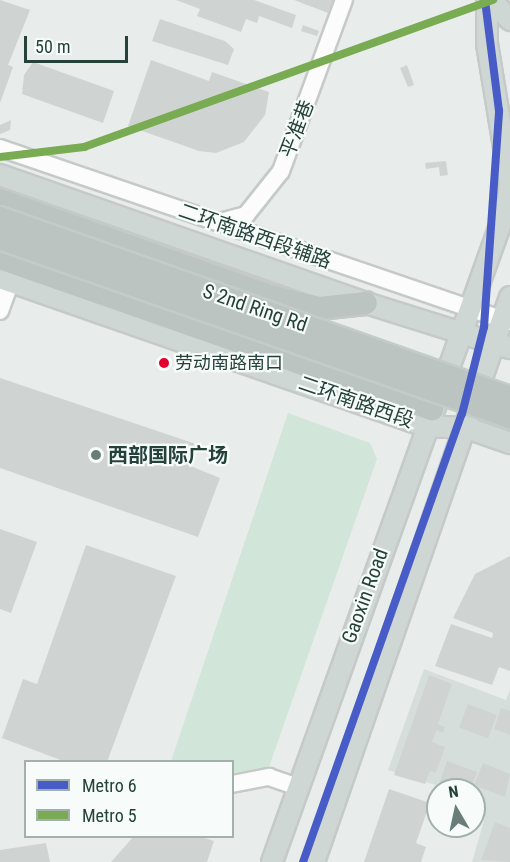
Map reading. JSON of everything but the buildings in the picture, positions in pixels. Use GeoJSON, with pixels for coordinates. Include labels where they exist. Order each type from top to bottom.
{"type":"FeatureCollection","features":[{"type":"Feature","properties":{"kind":"highway"},"geometry":{"type":"LineString","coordinates":[[0,200],[273,297],[319,308],[366,303]]}},
{"type":"Feature","properties":{"kind":"highway","name":"S 2nd Ring Rd"},"geometry":{"type":"LineString","coordinates":[[0,218],[510,398]]}},
{"type":"Feature","properties":{"kind":"highway","name":"S 2nd Ring Rd"},"geometry":{"type":"LineString","coordinates":[[0,238],[510,417]]}},
{"type":"Feature","properties":{"kind":"highway"},"geometry":{"type":"LineString","coordinates":[[0,258],[429,418]]}},
{"type":"Feature","properties":{"kind":"main road"},"geometry":{"type":"LineString","coordinates":[[489,0],[510,20]]}},
{"type":"Feature","properties":{"kind":"main road","name":"Gaoxin Road"},"geometry":{"type":"LineString","coordinates":[[272,862],[468,309],[507,207],[510,184],[487,44],[489,0]]}},
{"type":"Feature","properties":{"kind":"main road"},"geometry":{"type":"LineString","coordinates":[[0,175],[366,303],[461,330],[502,345]]}},
{"type":"Feature","properties":{"kind":"main road","name":"二环南路西段"},"geometry":{"type":"LineString","coordinates":[[5,280],[429,418],[467,428],[510,444]]}},
{"type":"Feature","properties":{"kind":"main road","name":"Gaoxin Road"},"geometry":{"type":"LineString","coordinates":[[315,862],[467,428],[502,345],[510,297]]}},
{"type":"Feature","properties":{"kind":"street","name":"平准巷"},"geometry":{"type":"LineString","coordinates":[[213,221],[224,223],[246,215],[281,171],[344,0]]}},
{"type":"Feature","properties":{"kind":"street","name":"二环南路西段辅路"},"geometry":{"type":"LineString","coordinates":[[0,148],[506,321]]}},
{"type":"Feature","properties":{"kind":"street"},"geometry":{"type":"LineString","coordinates":[[0,311],[5,280]]}},
{"type":"Feature","properties":{"kind":"street"},"geometry":{"type":"LineString","coordinates":[[234,784],[269,777],[298,787]]}},
{"type":"Feature","properties":{"kind":"shaded area"},"geometry":{"type":"Polygon","coordinates":[[[424,669],[506,700],[510,689],[510,862],[472,862],[479,838],[486,838],[486,778],[426,778],[426,782],[388,770],[424,669]]]}},
{"type":"Feature","properties":{"kind":"green space"},"geometry":{"type":"Polygon","coordinates":[[[288,413],[370,443],[377,459],[269,767],[234,773],[234,760],[171,760],[288,413]]]}},
{"type":"Feature","properties":{"kind":"metro line","name":"6"},"geometry":{"type":"LineString","coordinates":[[303,862],[462,414],[484,327],[499,111],[485,0]]}},
{"type":"Feature","properties":{"kind":"metro line","name":"5"},"geometry":{"type":"LineString","coordinates":[[0,157],[84,147],[493,0]]}},
{"type":"Feature","properties":{"kind":"place","name":"劳动南路南口"},"geometry":{"type":"Point","coordinates":[164,363]}},
{"type":"Feature","properties":{"kind":"place","name":"西部国际广场"},"geometry":{"type":"Point","coordinates":[96,455]}}]}
